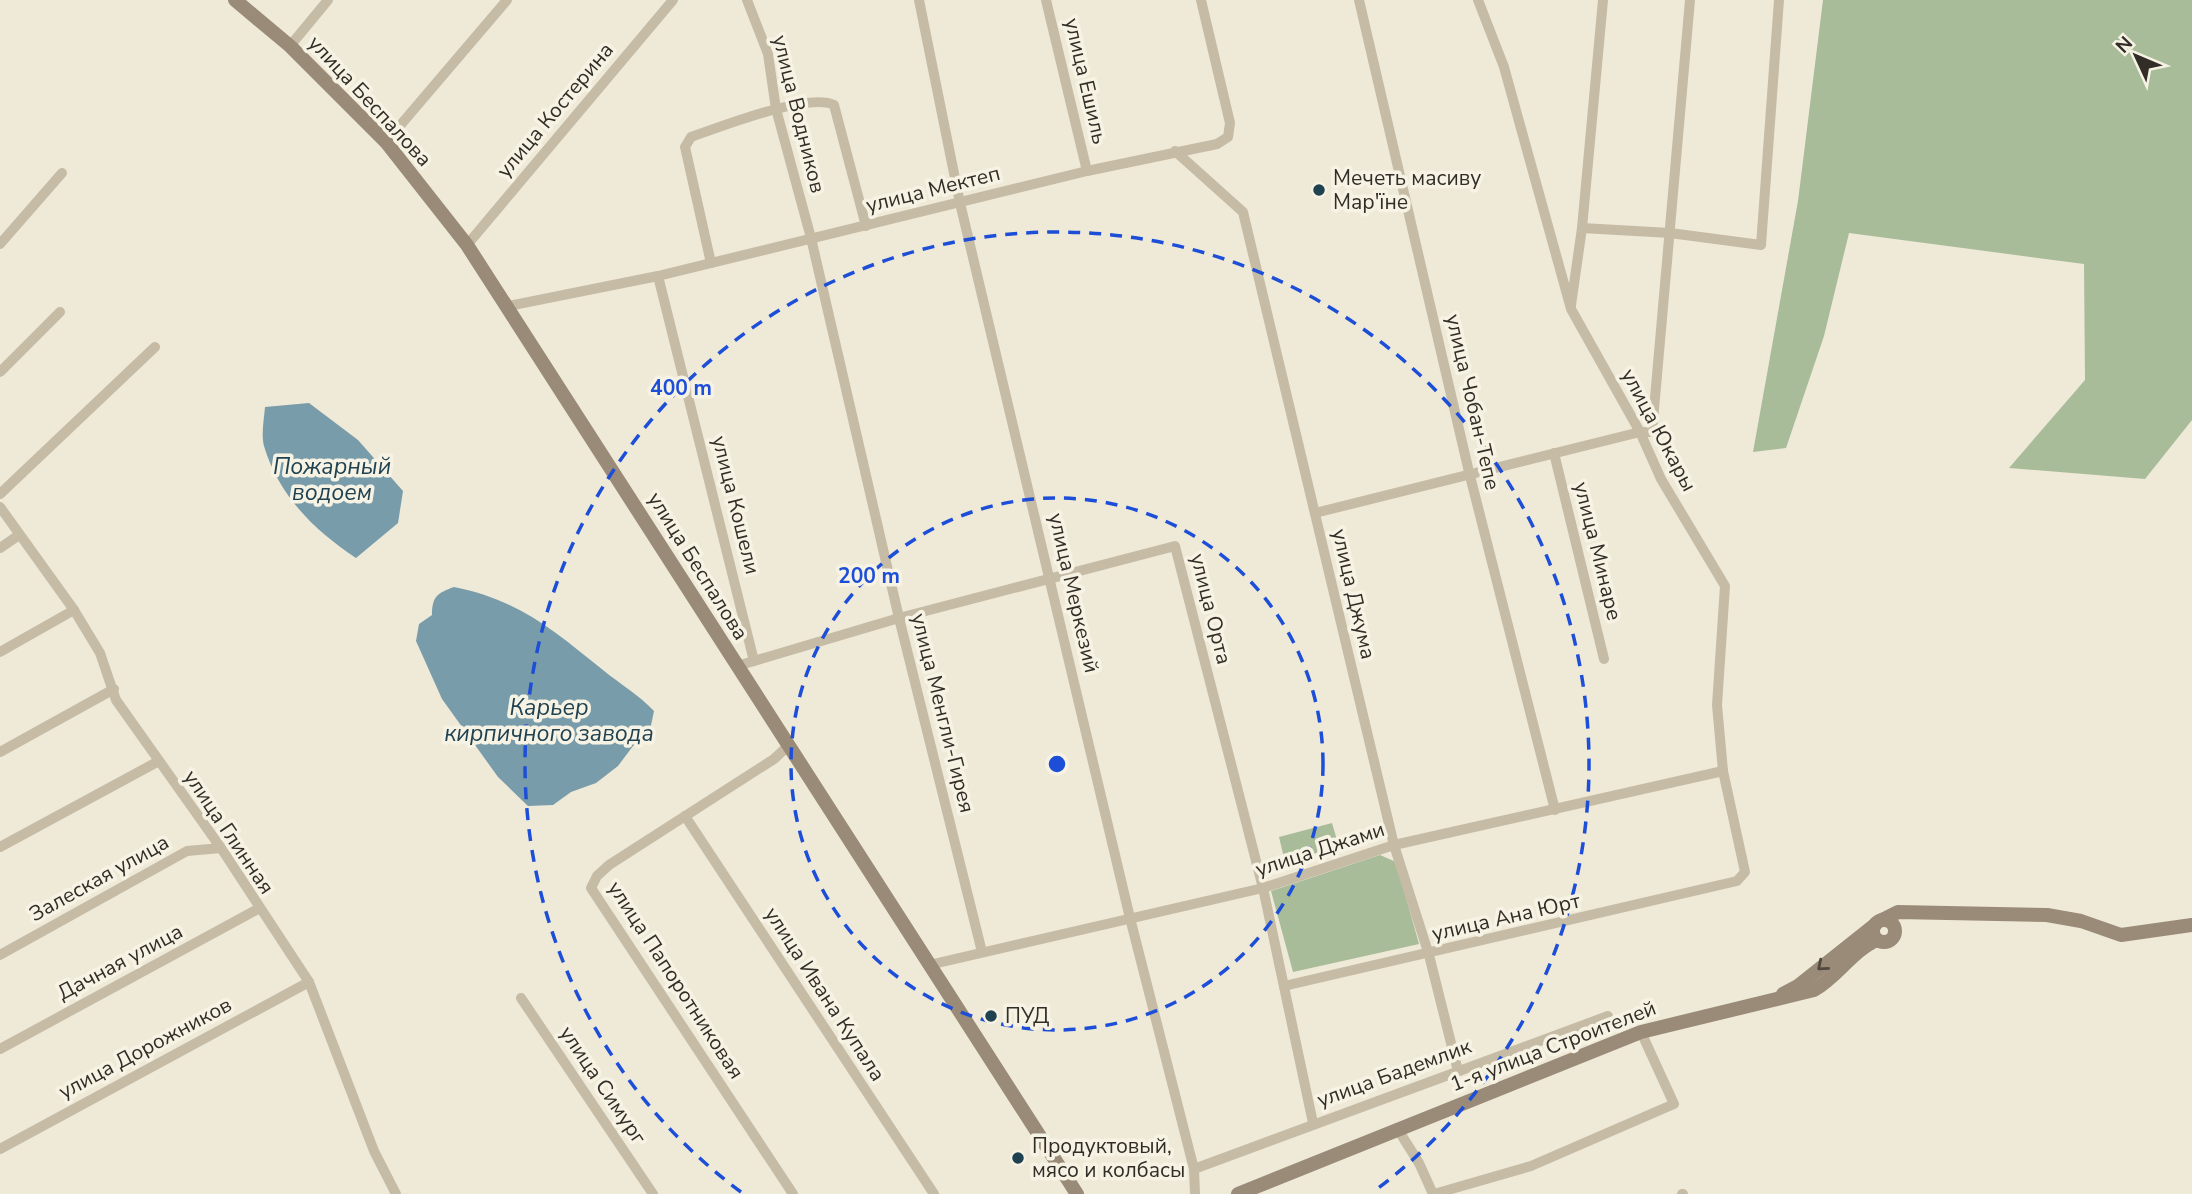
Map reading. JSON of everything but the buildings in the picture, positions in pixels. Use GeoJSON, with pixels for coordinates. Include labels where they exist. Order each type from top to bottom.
{"type":"FeatureCollection","features":[{"type":"Feature","properties":{"kind":"main road","name":"улица Беспалова"},"geometry":{"type":"LineString","coordinates":[[235,0],[290,47],[386,142],[467,245],[1077,1194]]}},
{"type":"Feature","properties":{"kind":"main road"},"geometry":{"type":"LineString","coordinates":[[1879,922],[1873,930],[1877,940],[1888,941],[1895,933],[1898,912]]}},
{"type":"Feature","properties":{"kind":"main road"},"geometry":{"type":"LineString","coordinates":[[1756,1004],[1798,986],[1879,922],[1898,912],[2047,915],[2081,921],[2121,935],[2192,925]]}},
{"type":"Feature","properties":{"kind":"main road"},"geometry":{"type":"LineString","coordinates":[[1879,922],[1892,923],[1895,933]]}},
{"type":"Feature","properties":{"kind":"main road","name":"1-я улица Строителей"},"geometry":{"type":"LineString","coordinates":[[1238,1194],[1640,1032],[1814,990],[1831,981],[1863,948],[1877,940]]}},
{"type":"Feature","properties":{"kind":"street"},"geometry":{"type":"LineString","coordinates":[[290,47],[328,0]]}},
{"type":"Feature","properties":{"kind":"street"},"geometry":{"type":"LineString","coordinates":[[386,142],[507,0]]}},
{"type":"Feature","properties":{"kind":"street","name":"улица Костерина"},"geometry":{"type":"LineString","coordinates":[[467,245],[673,0]]}},
{"type":"Feature","properties":{"kind":"street","name":"улица Водников"},"geometry":{"type":"LineString","coordinates":[[747,0],[768,54],[776,109],[811,238]]}},
{"type":"Feature","properties":{"kind":"street","name":"улица Меркезий"},"geometry":{"type":"LineString","coordinates":[[919,0],[960,203],[1130,918],[1194,1169],[1195,1194]]}},
{"type":"Feature","properties":{"kind":"street","name":"улица Ешиль"},"geometry":{"type":"LineString","coordinates":[[1046,0],[1087,171]]}},
{"type":"Feature","properties":{"kind":"street","name":"улица Мектеп"},"geometry":{"type":"LineString","coordinates":[[508,306],[658,276],[1087,171],[1217,144],[1228,137],[1230,124],[1200,0]]}},
{"type":"Feature","properties":{"kind":"street","name":"улица Чобан-Тепе"},"geometry":{"type":"LineString","coordinates":[[1359,0],[1469,472],[1555,810]]}},
{"type":"Feature","properties":{"kind":"street","name":"улица Юкары"},"geometry":{"type":"LineString","coordinates":[[1479,0],[1504,67],[1571,309],[1640,432],[1661,479],[1724,586],[1717,705],[1723,771],[1745,872],[1737,881]]}},
{"type":"Feature","properties":{"kind":"street"},"geometry":{"type":"LineString","coordinates":[[1571,309],[1582,228],[1603,0]]}},
{"type":"Feature","properties":{"kind":"street"},"geometry":{"type":"LineString","coordinates":[[1315,513],[1469,472],[1640,432],[1652,432],[1690,0]]}},
{"type":"Feature","properties":{"kind":"street"},"geometry":{"type":"LineString","coordinates":[[1582,228],[1670,233],[1761,246],[1779,0]]}},
{"type":"Feature","properties":{"kind":"street"},"geometry":{"type":"LineString","coordinates":[[711,263],[685,146],[691,137],[776,109],[825,101],[834,105],[866,226]]}},
{"type":"Feature","properties":{"kind":"street","name":"улица Джума"},"geometry":{"type":"LineString","coordinates":[[1175,151],[1243,212],[1394,845],[1429,955],[1458,1071]]}},
{"type":"Feature","properties":{"kind":"street"},"geometry":{"type":"LineString","coordinates":[[0,244],[62,173]]}},
{"type":"Feature","properties":{"kind":"street","name":"улица Менгли-Гирея"},"geometry":{"type":"LineString","coordinates":[[811,238],[899,618],[982,952]]}},
{"type":"Feature","properties":{"kind":"street","name":"улица Кошели"},"geometry":{"type":"LineString","coordinates":[[658,276],[754,661]]}},
{"type":"Feature","properties":{"kind":"street"},"geometry":{"type":"LineString","coordinates":[[0,372],[60,312]]}},
{"type":"Feature","properties":{"kind":"street"},"geometry":{"type":"LineString","coordinates":[[0,494],[155,347]]}},
{"type":"Feature","properties":{"kind":"street","name":"улица Минаре"},"geometry":{"type":"LineString","coordinates":[[1553,453],[1604,659]]}},
{"type":"Feature","properties":{"kind":"street","name":"улица Глинная"},"geometry":{"type":"LineString","coordinates":[[0,507],[74,610],[100,653],[116,700],[221,848],[258,909],[309,982],[374,1151],[396,1194]]}},
{"type":"Feature","properties":{"kind":"street"},"geometry":{"type":"LineString","coordinates":[[0,548],[19,535]]}},
{"type":"Feature","properties":{"kind":"street","name":"улица Орта"},"geometry":{"type":"LineString","coordinates":[[737,666],[899,618],[1175,546],[1263,888],[1313,1123]]}},
{"type":"Feature","properties":{"kind":"street"},"geometry":{"type":"LineString","coordinates":[[0,652],[74,610]]}},
{"type":"Feature","properties":{"kind":"street"},"geometry":{"type":"LineString","coordinates":[[0,752],[114,689]]}},
{"type":"Feature","properties":{"kind":"street","name":"улица Папоротниковая"},"geometry":{"type":"LineString","coordinates":[[789,745],[774,759],[609,865],[597,876],[591,888],[793,1194]]}},
{"type":"Feature","properties":{"kind":"street"},"geometry":{"type":"LineString","coordinates":[[0,847],[158,762]]}},
{"type":"Feature","properties":{"kind":"street","name":"улица Джами"},"geometry":{"type":"LineString","coordinates":[[929,965],[1263,888],[1394,845],[1723,771]]}},
{"type":"Feature","properties":{"kind":"street","name":"улица Ивана Купала"},"geometry":{"type":"LineString","coordinates":[[685,816],[934,1194]]}},
{"type":"Feature","properties":{"kind":"street","name":"Залеская улица"},"geometry":{"type":"LineString","coordinates":[[0,955],[187,850],[221,848]]}},
{"type":"Feature","properties":{"kind":"street","name":"улица Ана Юрт"},"geometry":{"type":"LineString","coordinates":[[1284,986],[1429,955],[1737,881]]}},
{"type":"Feature","properties":{"kind":"street","name":"Дачная улица"},"geometry":{"type":"LineString","coordinates":[[0,1049],[258,909]]}},
{"type":"Feature","properties":{"kind":"street","name":"улица Дорожников"},"geometry":{"type":"LineString","coordinates":[[0,1149],[309,982]]}},
{"type":"Feature","properties":{"kind":"street","name":"улица Симург"},"geometry":{"type":"LineString","coordinates":[[521,998],[653,1194]]}},
{"type":"Feature","properties":{"kind":"street","name":"улица Бадемлик"},"geometry":{"type":"LineString","coordinates":[[1194,1169],[1608,1016]]}},
{"type":"Feature","properties":{"kind":"street"},"geometry":{"type":"LineString","coordinates":[[1397,1128],[1419,1163],[1433,1194],[1531,1166],[1674,1104],[1640,1032]]}},
{"type":"Feature","properties":{"kind":"green space"},"geometry":{"type":"Polygon","coordinates":[[[1823,0],[2192,0],[2192,420],[2145,479],[2009,468],[2085,380],[2084,264],[1849,233],[1824,336],[1786,448],[1753,452],[1798,201],[1823,0]]]}},
{"type":"Feature","properties":{"kind":"green space"},"geometry":{"type":"Polygon","coordinates":[[[1332,823],[1339,847],[1285,862],[1279,837],[1332,823]]]}},
{"type":"Feature","properties":{"kind":"green space"},"geometry":{"type":"Polygon","coordinates":[[[1380,855],[1396,862],[1419,944],[1293,972],[1271,891],[1380,855]]]}},
{"type":"Feature","properties":{"kind":"water","name":"Пожарный водоем"},"geometry":{"type":"Polygon","coordinates":[[[309,403],[358,440],[403,491],[398,523],[356,558],[326,536],[300,510],[279,481],[264,446],[265,407],[309,403]]]}},
{"type":"Feature","properties":{"kind":"water","name":"Карьер кирпичного завода"},"geometry":{"type":"Polygon","coordinates":[[[454,587],[517,608],[568,642],[654,711],[649,735],[633,746],[618,766],[596,783],[571,792],[553,805],[528,806],[498,777],[442,699],[416,641],[419,624],[432,615],[437,596],[454,587]]]}},
{"type":"Feature","properties":{"kind":"place","name":"Мечеть масиву Мар'їне"},"geometry":{"type":"Point","coordinates":[1319,190]}},
{"type":"Feature","properties":{"kind":"place","name":"ПУД"},"geometry":{"type":"Point","coordinates":[991,1016]}},
{"type":"Feature","properties":{"kind":"place","name":"Продуктовый, мясо и колбасы"},"geometry":{"type":"Point","coordinates":[1018,1158]}}]}
